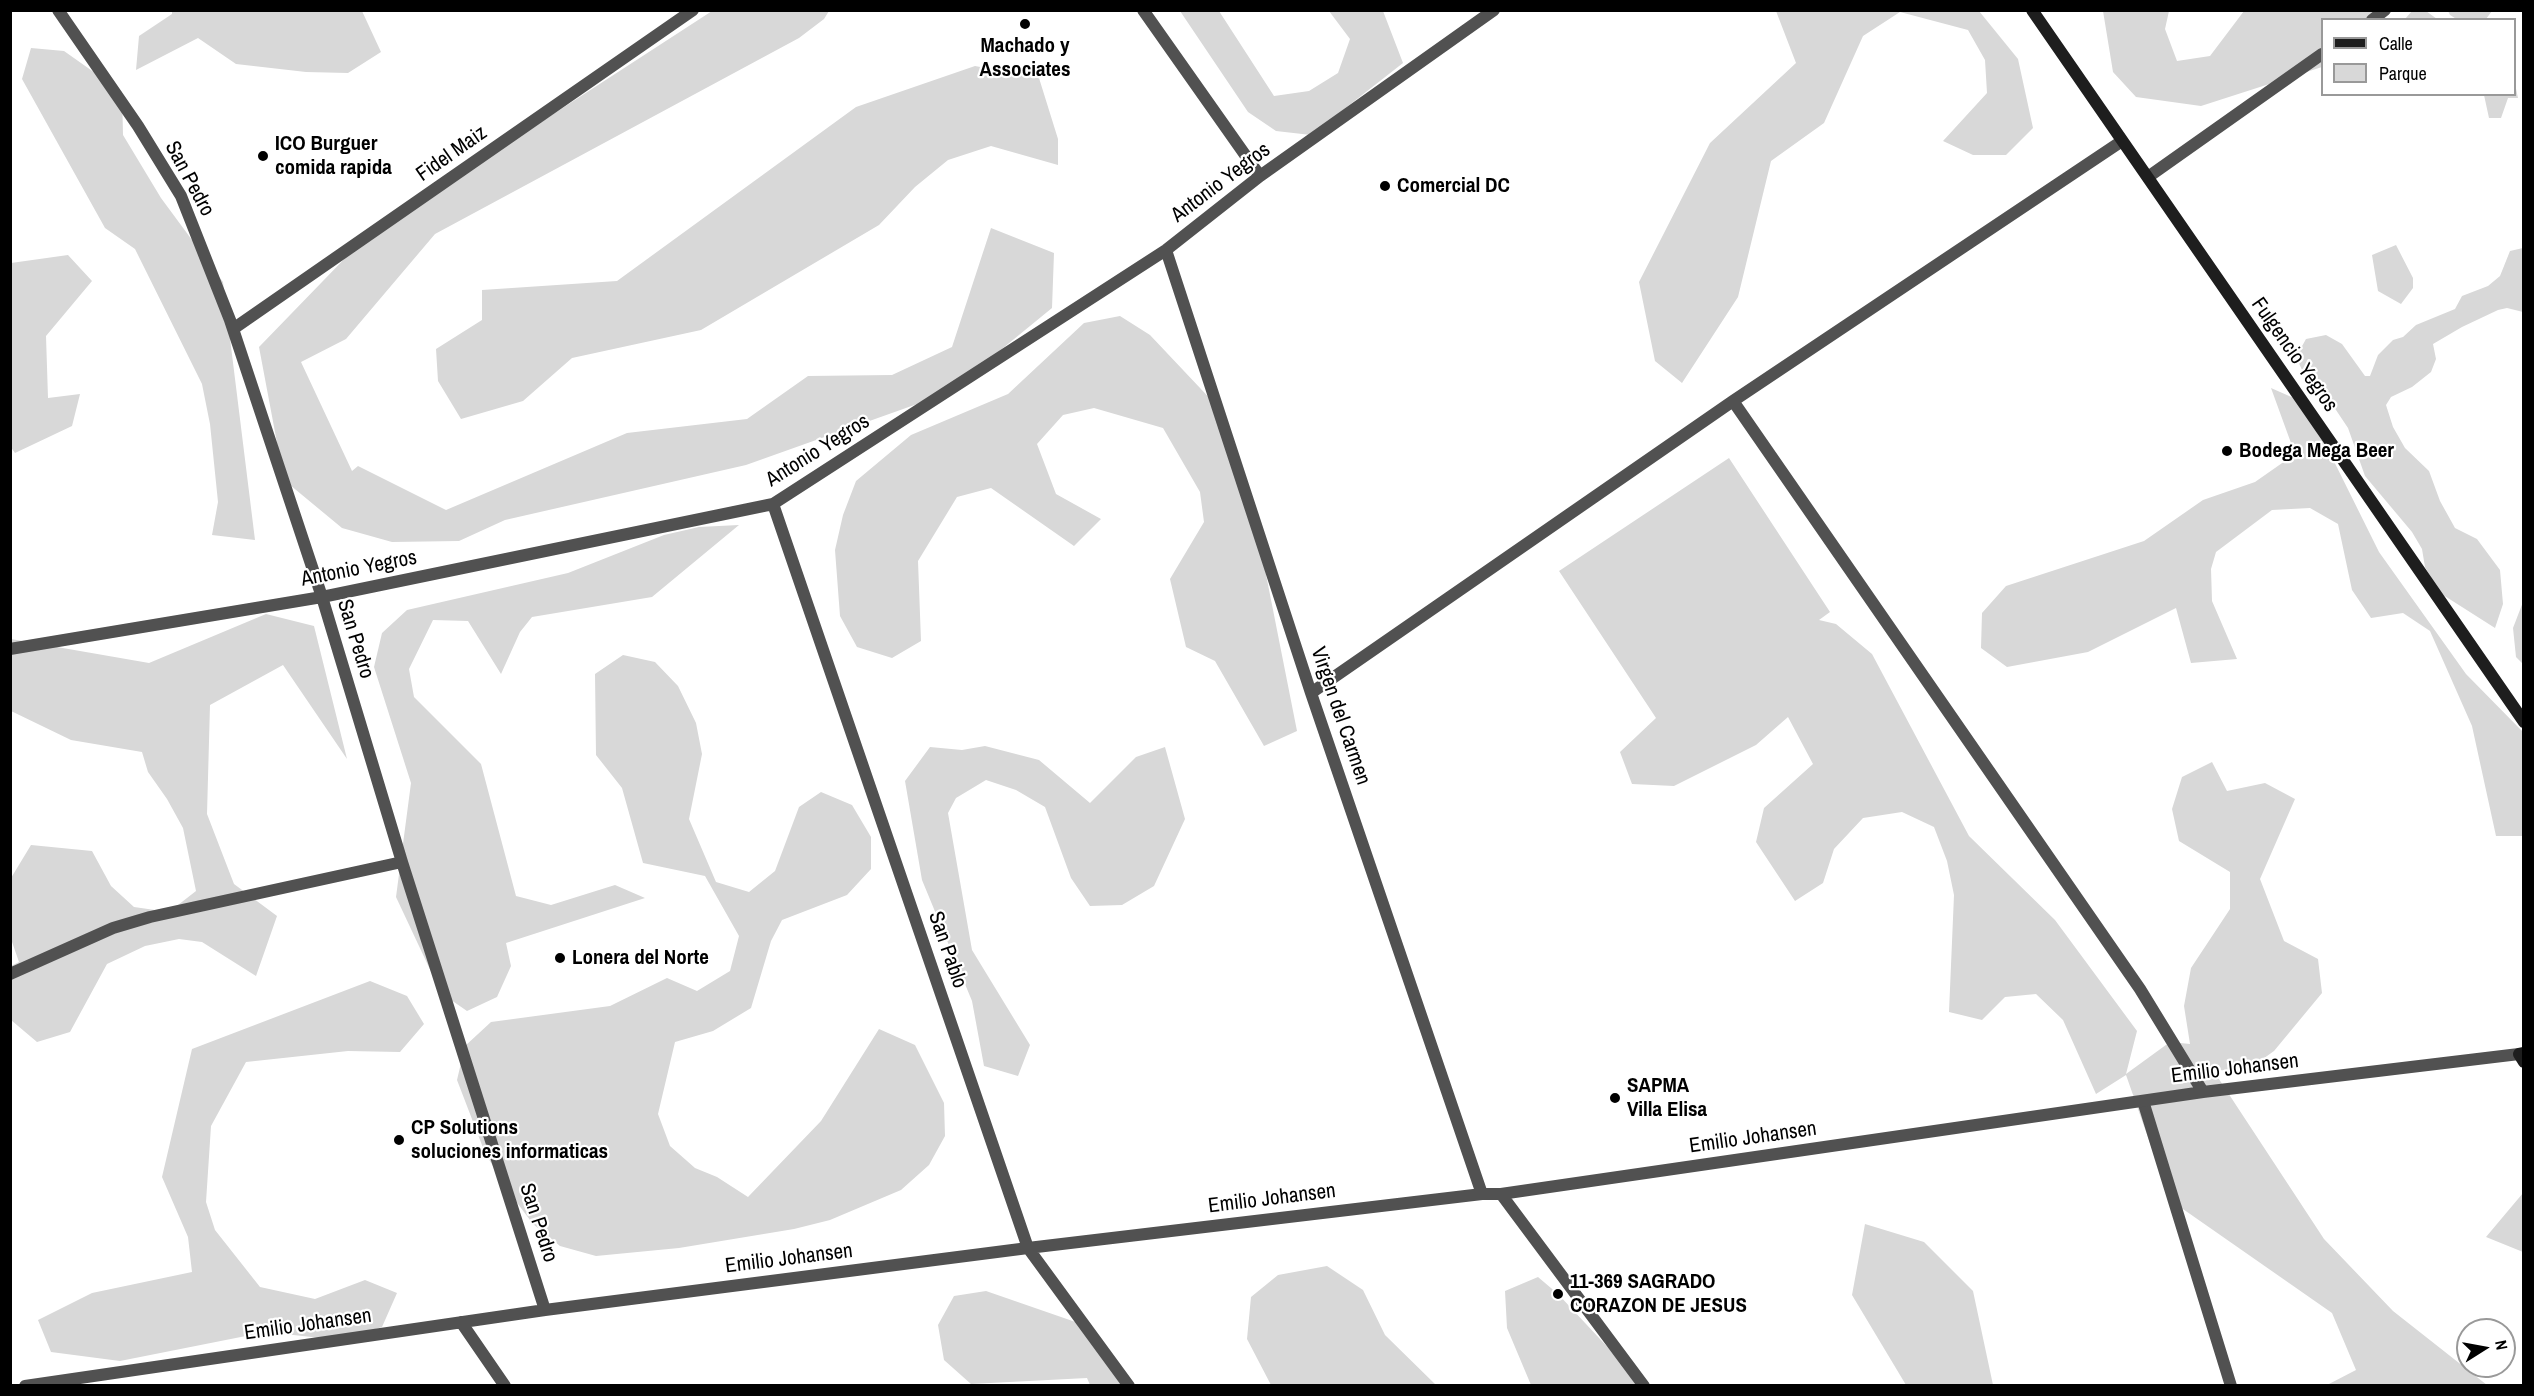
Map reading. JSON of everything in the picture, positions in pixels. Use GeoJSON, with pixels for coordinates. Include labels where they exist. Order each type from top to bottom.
{"type":"FeatureCollection","features":[{"type":"Feature","properties":{"kind":"street","name":"San Pedro"},"geometry":{"type":"LineString","coordinates":[[58,10],[138,126],[181,196],[233,329],[322,597],[402,862],[545,1310]]}},
{"type":"Feature","properties":{"kind":"street","name":"Fidel Maiz"},"geometry":{"type":"LineString","coordinates":[[233,329],[693,10]]}},
{"type":"Feature","properties":{"kind":"street"},"geometry":{"type":"LineString","coordinates":[[1143,10],[1260,176]]}},
{"type":"Feature","properties":{"kind":"street","name":"Antonio Yegros"},"geometry":{"type":"LineString","coordinates":[[10,649],[322,597],[773,504],[1166,250],[1260,176],[1494,10]]}},
{"type":"Feature","properties":{"kind":"street","name":"Fulgencio Yegros"},"geometry":{"type":"LineString","coordinates":[[2032,10],[2523,722]]}},
{"type":"Feature","properties":{"kind":"street"},"geometry":{"type":"LineString","coordinates":[[2148,177],[2321,55]]}},
{"type":"Feature","properties":{"kind":"street"},"geometry":{"type":"LineString","coordinates":[[1311,693],[1733,401],[2122,141]]}},
{"type":"Feature","properties":{"kind":"street","name":"Virgen del Carmen"},"geometry":{"type":"LineString","coordinates":[[1166,250],[1311,693],[1482,1194]]}},
{"type":"Feature","properties":{"kind":"street"},"geometry":{"type":"LineString","coordinates":[[1733,401],[2140,989],[2204,1092]]}},
{"type":"Feature","properties":{"kind":"street","name":"San Pablo"},"geometry":{"type":"LineString","coordinates":[[773,504],[1028,1248],[1129,1386]]}},
{"type":"Feature","properties":{"kind":"street"},"geometry":{"type":"LineString","coordinates":[[10,974],[113,928],[150,917],[402,862]]}},
{"type":"Feature","properties":{"kind":"street","name":"Emilio Johansen"},"geometry":{"type":"LineString","coordinates":[[25,1386],[545,1310],[1028,1248],[1482,1194],[1501,1194],[2204,1092],[2522,1056]]}},
{"type":"Feature","properties":{"kind":"street"},"geometry":{"type":"LineString","coordinates":[[2143,1101],[2231,1386]]}},
{"type":"Feature","properties":{"kind":"street"},"geometry":{"type":"LineString","coordinates":[[1501,1194],[1644,1386]]}},
{"type":"Feature","properties":{"kind":"street"},"geometry":{"type":"LineString","coordinates":[[462,1322],[505,1386]]}},
{"type":"Feature","properties":{"kind":"green space"},"geometry":{"type":"Polygon","coordinates":[[[2492,10],[2487,18],[2455,18],[2448,11],[2492,10]]]}},
{"type":"Feature","properties":{"kind":"green space"},"geometry":{"type":"Polygon","coordinates":[[[172,11],[362,11],[381,52],[348,73],[306,72],[236,64],[198,38],[136,70],[139,36],[172,14],[172,11]]]}},
{"type":"Feature","properties":{"kind":"green space"},"geometry":{"type":"Polygon","coordinates":[[[712,11],[829,11],[824,19],[799,38],[435,234],[346,339],[301,362],[352,471],[358,466],[446,510],[627,433],[747,419],[808,376],[892,375],[952,347],[991,228],[1054,253],[1052,308],[948,393],[746,465],[505,520],[459,541],[392,542],[342,528],[284,480],[259,347],[353,250],[404,211],[712,11]]]}},
{"type":"Feature","properties":{"kind":"green space"},"geometry":{"type":"Polygon","coordinates":[[[1180,11],[1219,11],[1274,96],[1309,91],[1338,73],[1350,39],[1329,11],[1383,11],[1403,63],[1311,135],[1276,131],[1248,112],[1180,11]]]}},
{"type":"Feature","properties":{"kind":"green space"},"geometry":{"type":"Polygon","coordinates":[[[1776,11],[1979,11],[2018,59],[2033,128],[2006,155],[1973,155],[1943,141],[1987,93],[1985,60],[1968,30],[1900,12],[1863,36],[1824,123],[1771,161],[1738,297],[1682,383],[1655,361],[1639,282],[1710,143],[1796,63],[1776,11]]]}},
{"type":"Feature","properties":{"kind":"green space"},"geometry":{"type":"Polygon","coordinates":[[[2103,11],[2169,11],[2165,29],[2177,61],[2210,56],[2244,11],[2382,11],[2378,18],[2321,18],[2321,67],[2201,106],[2136,97],[2113,72],[2103,11]]]}},
{"type":"Feature","properties":{"kind":"green space"},"geometry":{"type":"Polygon","coordinates":[[[2412,11],[2426,11],[2436,18],[2406,18],[2412,11]]]}},
{"type":"Feature","properties":{"kind":"green space"},"geometry":{"type":"Polygon","coordinates":[[[31,48],[64,51],[122,92],[123,135],[161,198],[223,282],[255,540],[212,535],[218,502],[210,424],[202,384],[135,249],[105,228],[22,79],[31,48]]]}},
{"type":"Feature","properties":{"kind":"green space"},"geometry":{"type":"Polygon","coordinates":[[[975,66],[1039,78],[1058,139],[1058,165],[991,146],[948,160],[915,187],[879,225],[701,330],[572,358],[523,401],[461,419],[438,381],[436,349],[482,320],[482,290],[617,281],[856,107],[975,66]]]}},
{"type":"Feature","properties":{"kind":"green space"},"geometry":{"type":"Polygon","coordinates":[[[2516,89],[2518,98],[2508,98],[2501,118],[2489,118],[2484,96],[2516,96],[2516,89]]]}},
{"type":"Feature","properties":{"kind":"green space"},"geometry":{"type":"Polygon","coordinates":[[[2396,245],[2413,278],[2413,288],[2401,304],[2378,291],[2372,255],[2396,245]]]}},
{"type":"Feature","properties":{"kind":"green space"},"geometry":{"type":"Polygon","coordinates":[[[2523,248],[2523,312],[2507,308],[2498,310],[2433,344],[2436,359],[2431,372],[2412,387],[2391,397],[2386,405],[2393,427],[2405,448],[2429,471],[2440,501],[2455,528],[2477,539],[2500,570],[2503,604],[2495,628],[2440,593],[2425,567],[2422,549],[2412,532],[2365,476],[2348,428],[2336,410],[2303,372],[2296,357],[2306,339],[2326,335],[2342,344],[2365,376],[2370,376],[2378,355],[2393,340],[2403,337],[2416,325],[2455,309],[2462,296],[2488,286],[2500,276],[2510,251],[2523,248]]]}},
{"type":"Feature","properties":{"kind":"green space"},"geometry":{"type":"Polygon","coordinates":[[[68,255],[92,281],[46,336],[48,398],[80,394],[72,426],[15,453],[10,446],[11,263],[68,255]]]}},
{"type":"Feature","properties":{"kind":"green space"},"geometry":{"type":"Polygon","coordinates":[[[1120,316],[1150,335],[1217,406],[1255,519],[1297,731],[1264,746],[1215,661],[1186,647],[1170,579],[1204,522],[1200,492],[1163,428],[1094,408],[1063,415],[1037,444],[1056,494],[1101,519],[1074,546],[991,488],[957,497],[918,561],[921,641],[892,658],[857,647],[840,616],[835,550],[843,515],[856,481],[911,435],[1008,394],[1084,323],[1120,316]]]}},
{"type":"Feature","properties":{"kind":"green space"},"geometry":{"type":"Polygon","coordinates":[[[2271,388],[2305,403],[2379,552],[2466,674],[2523,732],[2523,836],[2496,836],[2472,726],[2430,631],[2403,613],[2371,618],[2352,590],[2338,524],[2310,508],[2272,510],[2216,552],[2211,569],[2212,601],[2237,659],[2191,663],[2176,608],[2088,652],[2007,667],[1981,648],[1982,613],[2006,586],[2144,541],[2203,500],[2255,482],[2295,454],[2271,388]]]}},
{"type":"Feature","properties":{"kind":"green space"},"geometry":{"type":"Polygon","coordinates":[[[1729,458],[1830,612],[1819,620],[1836,624],[1872,654],[1969,836],[2055,920],[2137,1031],[2126,1074],[2170,1042],[2190,1044],[2184,1006],[2191,968],[2230,909],[2230,872],[2179,841],[2172,809],[2182,777],[2212,762],[2227,791],[2265,783],[2295,799],[2260,879],[2284,941],[2318,959],[2322,993],[2274,1051],[2246,1071],[2213,1070],[2324,1239],[2393,1311],[2456,1361],[2456,1378],[2478,1378],[2487,1385],[2327,1385],[2356,1370],[2332,1313],[2170,1200],[2126,1075],[2096,1094],[2063,1020],[2036,994],[2005,997],[1982,1020],[1949,1012],[1954,895],[1947,861],[1934,827],[1902,812],[1863,818],[1834,849],[1823,883],[1795,901],[1756,842],[1764,808],[1813,764],[1788,717],[1756,745],[1674,786],[1632,784],[1620,752],[1656,718],[1559,571],[1729,458]]]}},
{"type":"Feature","properties":{"kind":"green space"},"geometry":{"type":"Polygon","coordinates":[[[739,525],[652,597],[532,617],[520,632],[501,674],[468,621],[433,620],[409,669],[414,697],[481,764],[516,896],[551,905],[615,885],[645,898],[506,943],[511,966],[497,997],[467,1011],[441,993],[396,897],[411,783],[374,667],[382,633],[407,610],[568,573],[664,535],[699,527],[739,525]]]}},
{"type":"Feature","properties":{"kind":"green space"},"geometry":{"type":"Polygon","coordinates":[[[2523,602],[2523,664],[2516,657],[2513,628],[2523,602]]]}},
{"type":"Feature","properties":{"kind":"green space"},"geometry":{"type":"Polygon","coordinates":[[[266,614],[314,626],[347,759],[283,665],[210,705],[207,814],[234,884],[277,916],[256,976],[202,942],[179,939],[145,946],[107,964],[70,1032],[37,1042],[11,1020],[11,966],[19,962],[11,939],[11,878],[31,845],[92,851],[111,886],[134,907],[169,912],[196,891],[183,828],[167,799],[148,772],[142,752],[71,740],[11,711],[11,639],[149,663],[266,614]]]}},
{"type":"Feature","properties":{"kind":"green space"},"geometry":{"type":"Polygon","coordinates":[[[623,655],[655,662],[678,686],[696,723],[702,754],[689,819],[716,882],[749,892],[775,871],[799,807],[821,792],[852,805],[871,837],[871,869],[847,895],[782,920],[771,941],[751,1008],[713,1031],[675,1042],[658,1114],[670,1146],[695,1168],[717,1177],[748,1197],[821,1121],[879,1029],[915,1045],[944,1103],[945,1136],[929,1165],[901,1190],[830,1220],[794,1229],[679,1248],[596,1256],[560,1246],[533,1224],[509,1192],[485,1153],[457,1080],[465,1046],[491,1022],[610,1006],[667,978],[697,991],[730,971],[739,936],[705,876],[643,863],[622,788],[596,755],[595,674],[623,655]]]}},
{"type":"Feature","properties":{"kind":"green space"},"geometry":{"type":"Polygon","coordinates":[[[985,746],[1039,760],[1090,803],[1136,757],[1165,747],[1185,819],[1154,886],[1122,905],[1090,906],[1071,878],[1045,807],[1016,790],[986,780],[956,798],[948,813],[972,950],[1030,1045],[1018,1076],[984,1066],[972,1001],[922,880],[905,781],[930,747],[962,750],[985,746]]]}},
{"type":"Feature","properties":{"kind":"green space"},"geometry":{"type":"Polygon","coordinates":[[[370,981],[407,996],[424,1024],[400,1052],[348,1051],[246,1062],[211,1126],[206,1202],[215,1230],[260,1287],[315,1299],[365,1280],[397,1293],[382,1327],[339,1340],[266,1332],[120,1361],[51,1352],[38,1320],[92,1293],[192,1272],[188,1237],[162,1177],[192,1049],[370,981]]]}},
{"type":"Feature","properties":{"kind":"green space"},"geometry":{"type":"Polygon","coordinates":[[[2523,1193],[2523,1252],[2486,1237],[2523,1193]]]}},
{"type":"Feature","properties":{"kind":"green space"},"geometry":{"type":"Polygon","coordinates":[[[1865,1224],[1924,1242],[1973,1291],[1993,1385],[1906,1385],[1852,1295],[1865,1224]]]}},
{"type":"Feature","properties":{"kind":"green space"},"geometry":{"type":"Polygon","coordinates":[[[1327,1266],[1363,1290],[1385,1335],[1436,1385],[1271,1385],[1247,1339],[1251,1297],[1278,1275],[1327,1266]]]}},
{"type":"Feature","properties":{"kind":"green space"},"geometry":{"type":"Polygon","coordinates":[[[1538,1277],[1558,1294],[1643,1385],[1531,1385],[1507,1328],[1505,1291],[1538,1277]]]}},
{"type":"Feature","properties":{"kind":"green space"},"geometry":{"type":"Polygon","coordinates":[[[986,1291],[1087,1326],[1134,1385],[1090,1385],[1087,1378],[971,1384],[944,1360],[938,1325],[954,1296],[986,1291]]]}},
{"type":"Feature","properties":{"kind":"place","name":"Machado y Associates"},"geometry":{"type":"Point","coordinates":[1025,24]}},
{"type":"Feature","properties":{"kind":"place","name":"ICO Burguer comida rapida"},"geometry":{"type":"Point","coordinates":[263,156]}},
{"type":"Feature","properties":{"kind":"place","name":"Comercial DC"},"geometry":{"type":"Point","coordinates":[1385,186]}},
{"type":"Feature","properties":{"kind":"place","name":"Bodega Mega Beer"},"geometry":{"type":"Point","coordinates":[2227,451]}},
{"type":"Feature","properties":{"kind":"place","name":"Lonera del Norte"},"geometry":{"type":"Point","coordinates":[560,958]}},
{"type":"Feature","properties":{"kind":"place","name":"SAPMA Villa Elisa"},"geometry":{"type":"Point","coordinates":[1615,1098]}},
{"type":"Feature","properties":{"kind":"place","name":"CP Solutions soluciones informaticas"},"geometry":{"type":"Point","coordinates":[399,1140]}},
{"type":"Feature","properties":{"kind":"place","name":"11-369 SAGRADO CORAZON DE JESUS"},"geometry":{"type":"Point","coordinates":[1558,1294]}}]}
